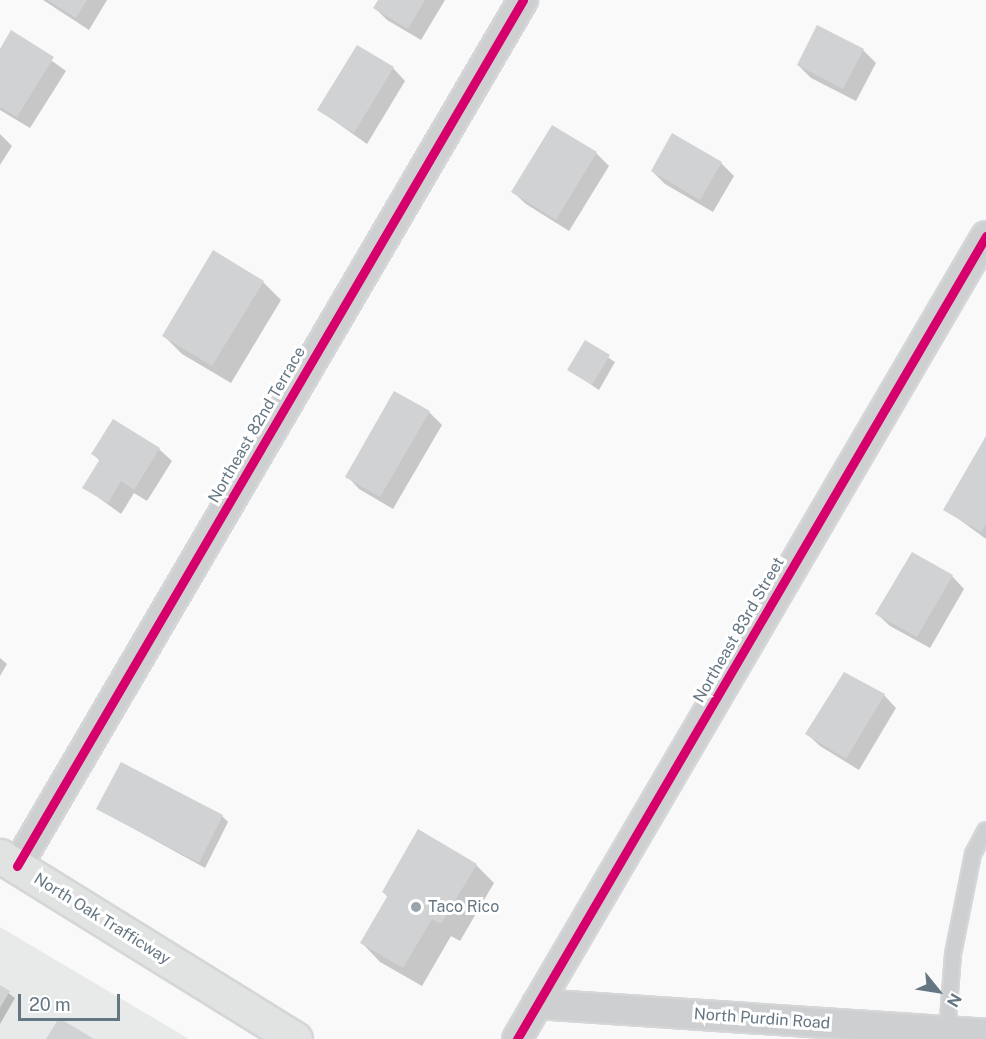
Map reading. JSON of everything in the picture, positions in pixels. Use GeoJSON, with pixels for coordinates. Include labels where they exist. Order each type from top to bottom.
{"type":"FeatureCollection","features":[{"type":"Feature","properties":{"kind":"main road","name":"North Oak Trafficway"},"geometry":{"type":"LineString","coordinates":[[8,861],[295,1039]]}},
{"type":"Feature","properties":{"kind":"street","name":"Northeast 82nd Terrace"},"geometry":{"type":"LineString","coordinates":[[8,861],[523,0]]}},
{"type":"Feature","properties":{"kind":"street","name":"Northeast 83rd Street"},"geometry":{"type":"LineString","coordinates":[[517,1039],[986,236]]}},
{"type":"Feature","properties":{"kind":"street","name":"North Purdin Road"},"geometry":{"type":"LineString","coordinates":[[537,1004],[938,1034],[986,1034]]}},
{"type":"Feature","properties":{"kind":"lane"},"geometry":{"type":"LineString","coordinates":[[938,1034],[973,854],[986,830]]}},
{"type":"Feature","properties":{"kind":"shaded area"},"geometry":{"type":"Polygon","coordinates":[[[0,927],[189,1039],[0,1039],[0,927]]]}},
{"type":"Feature","properties":{"kind":"building"},"geometry":{"type":"Polygon","coordinates":[[[47,0],[87,0],[76,18],[47,0]]]}},
{"type":"Feature","properties":{"kind":"building"},"geometry":{"type":"Polygon","coordinates":[[[378,0],[425,0],[408,29],[373,8],[378,0]]]}},
{"type":"Feature","properties":{"kind":"building"},"geometry":{"type":"Polygon","coordinates":[[[817,25],[864,49],[843,89],[797,65],[817,25]]]}},
{"type":"Feature","properties":{"kind":"building"},"geometry":{"type":"Polygon","coordinates":[[[11,30],[54,57],[17,117],[0,107],[0,49],[11,30]]]}},
{"type":"Feature","properties":{"kind":"building"},"geometry":{"type":"Polygon","coordinates":[[[357,45],[394,67],[354,133],[317,110],[357,45]]]}},
{"type":"Feature","properties":{"kind":"building"},"geometry":{"type":"Polygon","coordinates":[[[552,125],[597,152],[556,220],[511,192],[552,125]]]}},
{"type":"Feature","properties":{"kind":"building"},"geometry":{"type":"Polygon","coordinates":[[[672,133],[722,162],[700,200],[651,171],[672,133]]]}},
{"type":"Feature","properties":{"kind":"building"},"geometry":{"type":"Polygon","coordinates":[[[213,250],[264,281],[212,366],[162,336],[213,250]]]}},
{"type":"Feature","properties":{"kind":"building"},"geometry":{"type":"Polygon","coordinates":[[[585,340],[610,355],[592,385],[567,370],[585,340]]]}},
{"type":"Feature","properties":{"kind":"building"},"geometry":{"type":"Polygon","coordinates":[[[394,391],[430,411],[380,497],[345,477],[394,391]]]}},
{"type":"Feature","properties":{"kind":"building"},"geometry":{"type":"Polygon","coordinates":[[[113,419],[160,448],[134,490],[121,481],[108,503],[82,488],[100,459],[91,454],[113,419]]]}},
{"type":"Feature","properties":{"kind":"building"},"geometry":{"type":"Polygon","coordinates":[[[986,436],[986,524],[981,532],[943,510],[986,436]]]}},
{"type":"Feature","properties":{"kind":"building"},"geometry":{"type":"Polygon","coordinates":[[[912,552],[953,575],[917,637],[875,614],[912,552]]]}},
{"type":"Feature","properties":{"kind":"building"},"geometry":{"type":"Polygon","coordinates":[[[844,672],[885,694],[846,759],[805,734],[844,672]]]}},
{"type":"Feature","properties":{"kind":"building"},"geometry":{"type":"Polygon","coordinates":[[[121,762],[223,815],[199,863],[96,809],[121,762]]]}},
{"type":"Feature","properties":{"kind":"building","name":"Taco Rico"},"geometry":{"type":"Polygon","coordinates":[[[418,829],[477,864],[441,924],[432,919],[403,968],[360,943],[388,895],[382,892],[418,829]]]}},
{"type":"Feature","properties":{"kind":"building"},"geometry":{"type":"Polygon","coordinates":[[[0,985],[10,991],[0,1008],[0,985]]]}},
{"type":"Feature","properties":{"kind":"building"},"geometry":{"type":"Polygon","coordinates":[[[59,1018],[94,1039],[46,1039],[59,1018]]]}},
{"type":"Feature","properties":{"kind":"cycle path"},"geometry":{"type":"LineString","coordinates":[[17,866],[523,0]]}},
{"type":"Feature","properties":{"kind":"cycle path"},"geometry":{"type":"LineString","coordinates":[[517,1039],[986,236]]}},
{"type":"Feature","properties":{"kind":"place","name":"Taco Rico"},"geometry":{"type":"Point","coordinates":[416,907]}}]}
